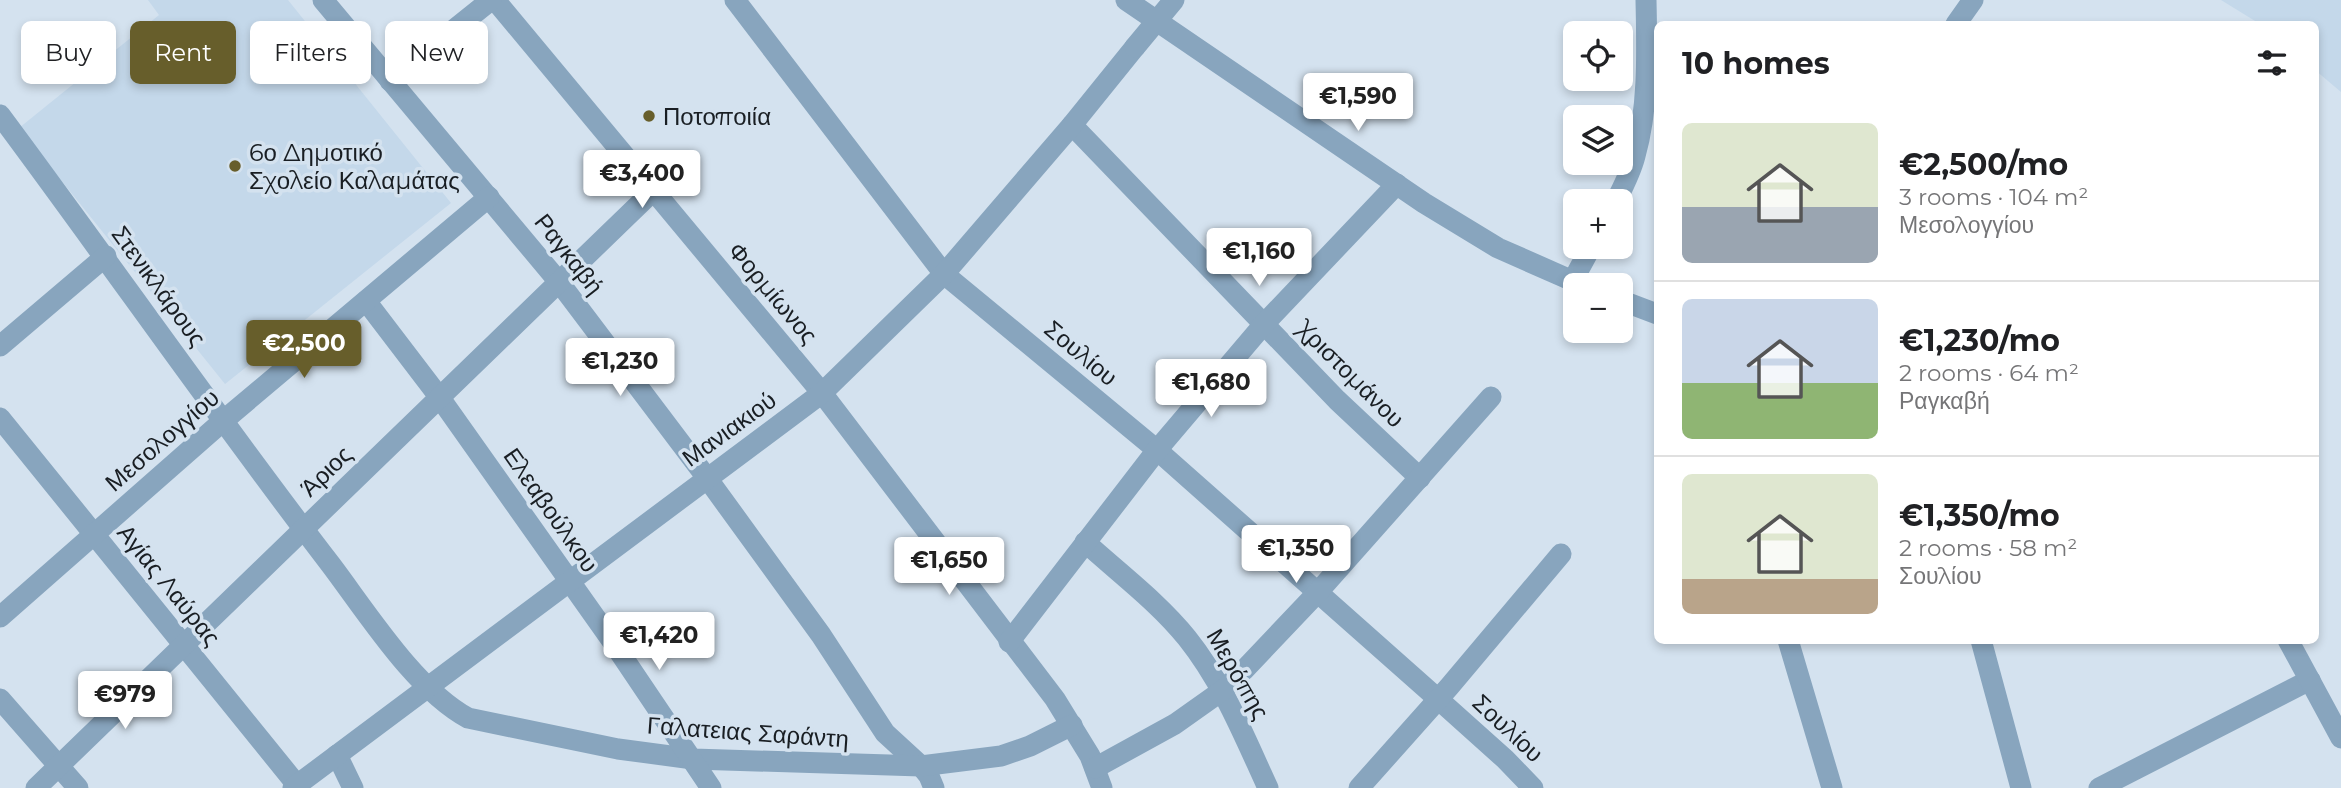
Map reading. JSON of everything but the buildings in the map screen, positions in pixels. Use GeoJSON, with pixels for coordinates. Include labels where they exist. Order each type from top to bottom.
{"type":"FeatureCollection","features":[{"type":"Feature","properties":{"kind":"street","name":"Ραγκαβή"},"geometry":{"type":"LineString","coordinates":[[323,0],[385,75]]}},
{"type":"Feature","properties":{"kind":"street"},"geometry":{"type":"LineString","coordinates":[[466,21],[493,0]]}},
{"type":"Feature","properties":{"kind":"street","name":"Φορμίωνος"},"geometry":{"type":"LineString","coordinates":[[493,0],[822,393],[1072,725],[1098,778]]}},
{"type":"Feature","properties":{"kind":"street","name":"Σουλίου"},"geometry":{"type":"LineString","coordinates":[[735,0],[944,274],[1157,450],[1438,699],[1532,788]]}},
{"type":"Feature","properties":{"kind":"street"},"geometry":{"type":"LineString","coordinates":[[1126,0],[1397,184],[1497,247],[1563,277]]}},
{"type":"Feature","properties":{"kind":"street","name":"Μανιακιού"},"geometry":{"type":"LineString","coordinates":[[295,786],[822,393],[944,274],[1072,125],[1174,0]]}},
{"type":"Feature","properties":{"kind":"street"},"geometry":{"type":"LineString","coordinates":[[1621,189],[1635,159],[1646,85],[1646,0]]}},
{"type":"Feature","properties":{"kind":"street"},"geometry":{"type":"LineString","coordinates":[[1958,21],[1973,0]]}},
{"type":"Feature","properties":{"kind":"street","name":"Ραγκαβή"},"geometry":{"type":"LineString","coordinates":[[393,84],[559,282],[827,643],[885,733],[921,766],[934,788]]}},
{"type":"Feature","properties":{"kind":"street","name":"Στενικλάρους"},"geometry":{"type":"LineString","coordinates":[[0,115],[106,256],[303,529],[426,688]]}},
{"type":"Feature","properties":{"kind":"street","name":"Χριστομάνου"},"geometry":{"type":"LineString","coordinates":[[1072,125],[1355,418],[1420,478]]}},
{"type":"Feature","properties":{"kind":"street"},"geometry":{"type":"LineString","coordinates":[[1009,642],[1157,450],[1264,324],[1397,184]]}},
{"type":"Feature","properties":{"kind":"street","name":"Άριος"},"geometry":{"type":"LineString","coordinates":[[36,788],[653,191]]}},
{"type":"Feature","properties":{"kind":"street","name":"Μεσολογγίου"},"geometry":{"type":"LineString","coordinates":[[0,617],[223,421],[489,197]]}},
{"type":"Feature","properties":{"kind":"street"},"geometry":{"type":"LineString","coordinates":[[0,346],[106,256]]}},
{"type":"Feature","properties":{"kind":"street","name":"Ελεαβούλκου"},"geometry":{"type":"LineString","coordinates":[[366,301],[439,398],[711,788]]}},
{"type":"Feature","properties":{"kind":"street"},"geometry":{"type":"LineString","coordinates":[[1633,305],[1654,313]]}},
{"type":"Feature","properties":{"kind":"street"},"geometry":{"type":"LineString","coordinates":[[1098,778],[1223,690],[1318,592],[1491,397]]}},
{"type":"Feature","properties":{"kind":"street","name":"Αγίας Λαύρας"},"geometry":{"type":"LineString","coordinates":[[0,418],[295,786]]}},
{"type":"Feature","properties":{"kind":"street","name":"Μερόπης"},"geometry":{"type":"LineString","coordinates":[[1085,542],[1180,629],[1223,690],[1268,788]]}},
{"type":"Feature","properties":{"kind":"street"},"geometry":{"type":"LineString","coordinates":[[1359,788],[1561,554]]}},
{"type":"Feature","properties":{"kind":"street"},"geometry":{"type":"LineString","coordinates":[[1789,644],[1832,788]]}},
{"type":"Feature","properties":{"kind":"street"},"geometry":{"type":"LineString","coordinates":[[1982,644],[2021,788]]}},
{"type":"Feature","properties":{"kind":"street"},"geometry":{"type":"LineString","coordinates":[[2290,644],[2341,738]]}},
{"type":"Feature","properties":{"kind":"street"},"geometry":{"type":"LineString","coordinates":[[2099,788],[2311,680]]}},
{"type":"Feature","properties":{"kind":"street","name":"Γαλατειας Σαράντη"},"geometry":{"type":"LineString","coordinates":[[426,688],[468,718],[618,749],[692,759],[921,766],[1001,756],[1030,746],[1072,725]]}},
{"type":"Feature","properties":{"kind":"street"},"geometry":{"type":"LineString","coordinates":[[0,699],[78,788]]}},
{"type":"Feature","properties":{"kind":"street"},"geometry":{"type":"LineString","coordinates":[[337,755],[353,788]]}},
{"type":"Feature","properties":{"kind":"shaded area","name":"6ο Δημοτικό Σχολείο Καλαμάτας"},"geometry":{"type":"Polygon","coordinates":[[[148,0],[288,0],[305,21],[250,21],[250,84],[355,84],[451,203],[225,384],[19,128],[74,84],[116,84],[116,50],[130,38],[130,84],[236,84],[236,21],[152,21],[159,15],[148,0]]]}},
{"type":"Feature","properties":{"kind":"shaded area"},"geometry":{"type":"Polygon","coordinates":[[[2221,0],[2341,0],[2341,92],[2319,73],[2319,21],[2255,21],[2221,0]]]}},
{"type":"Feature","properties":{"kind":"place","name":"Ποτοποιία"},"geometry":{"type":"Point","coordinates":[649,116]}},
{"type":"Feature","properties":{"kind":"place","name":"6ο Δημοτικό Σχολείο Καλαμάτας"},"geometry":{"type":"Point","coordinates":[235,166]}}]}
